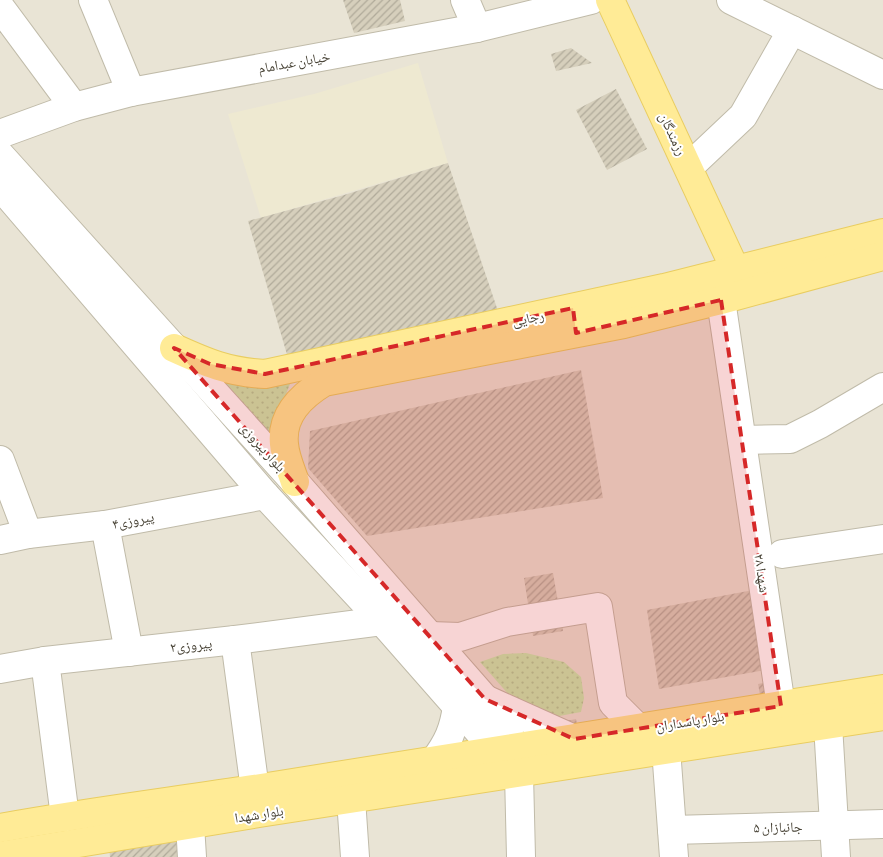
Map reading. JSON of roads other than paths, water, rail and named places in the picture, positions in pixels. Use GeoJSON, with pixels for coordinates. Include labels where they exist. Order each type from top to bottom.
{"type":"FeatureCollection","features":[{"type":"Feature","properties":{"kind":"main road","name":"رزمندگان"},"geometry":{"type":"LineString","coordinates":[[610,0],[735,269]]}},
{"type":"Feature","properties":{"kind":"main road","name":"رجایی"},"geometry":{"type":"LineString","coordinates":[[174,348],[210,364],[243,373],[265,374],[405,356],[575,321],[664,288],[883,233]]}},
{"type":"Feature","properties":{"kind":"main road","name":"رجایی"},"geometry":{"type":"LineString","coordinates":[[575,321],[624,324],[883,256]]}},
{"type":"Feature","properties":{"kind":"main road","name":"رجایی"},"geometry":{"type":"LineString","coordinates":[[295,482],[284,447],[283,436],[288,417],[299,400],[324,382],[405,356]]}},
{"type":"Feature","properties":{"kind":"main road","name":"بلوار پاسداران"},"geometry":{"type":"LineString","coordinates":[[511,758],[666,749],[707,730],[781,706],[883,689]]}},
{"type":"Feature","properties":{"kind":"main road","name":"بلوار پاسداران"},"geometry":{"type":"LineString","coordinates":[[511,758],[574,739],[638,729],[707,730],[828,725],[883,716]]}},
{"type":"Feature","properties":{"kind":"main road","name":"بلوار شهدا"},"geometry":{"type":"LineString","coordinates":[[0,828],[64,816],[257,801],[351,800],[511,758]]}},
{"type":"Feature","properties":{"kind":"main road","name":"بلوار شهدا"},"geometry":{"type":"LineString","coordinates":[[0,856],[36,854],[190,825],[257,801],[434,761],[511,758]]}},
{"type":"Feature","properties":{"kind":"street"},"geometry":{"type":"LineString","coordinates":[[93,0],[131,92]]}},
{"type":"Feature","properties":{"kind":"street"},"geometry":{"type":"LineString","coordinates":[[465,0],[477,28]]}},
{"type":"Feature","properties":{"kind":"street","name":"خیابان عبدامام"},"geometry":{"type":"LineString","coordinates":[[0,134],[74,107],[131,92],[477,28],[591,0]]}},
{"type":"Feature","properties":{"kind":"street"},"geometry":{"type":"LineString","coordinates":[[731,0],[883,75]]}},
{"type":"Feature","properties":{"kind":"street"},"geometry":{"type":"LineString","coordinates":[[0,6],[74,107]]}},
{"type":"Feature","properties":{"kind":"street"},"geometry":{"type":"LineString","coordinates":[[689,167],[743,116],[792,30]]}},
{"type":"Feature","properties":{"kind":"street","name":"بلوار پیروزی"},"geometry":{"type":"LineString","coordinates":[[0,155],[295,482],[485,699],[511,758]]}},
{"type":"Feature","properties":{"kind":"street","name":"بلوار پیروزی"},"geometry":{"type":"LineString","coordinates":[[0,186],[265,495],[457,706],[511,758]]}},
{"type":"Feature","properties":{"kind":"street","name":"شهدا ۲۸"},"geometry":{"type":"LineString","coordinates":[[720,300],[781,706]]}},
{"type":"Feature","properties":{"kind":"street"},"geometry":{"type":"LineString","coordinates":[[742,440],[790,439],[820,424],[883,387]]}},
{"type":"Feature","properties":{"kind":"street"},"geometry":{"type":"LineString","coordinates":[[0,460],[28,534]]}},
{"type":"Feature","properties":{"kind":"street","name":"پیروزی۴"},"geometry":{"type":"LineString","coordinates":[[0,540],[28,534],[105,526],[265,495]]}},
{"type":"Feature","properties":{"kind":"street"},"geometry":{"type":"LineString","coordinates":[[105,526],[128,652]]}},
{"type":"Feature","properties":{"kind":"street"},"geometry":{"type":"LineString","coordinates":[[318,552],[339,532]]}},
{"type":"Feature","properties":{"kind":"street"},"geometry":{"type":"LineString","coordinates":[[782,554],[883,540]]}},
{"type":"Feature","properties":{"kind":"street"},"geometry":{"type":"LineString","coordinates":[[430,636],[460,637],[507,622],[598,607],[613,703],[638,729]]}},
{"type":"Feature","properties":{"kind":"street","name":"پیروزی۲"},"geometry":{"type":"LineString","coordinates":[[0,669],[45,661],[382,622]]}},
{"type":"Feature","properties":{"kind":"street"},"geometry":{"type":"LineString","coordinates":[[235,640],[257,801]]}},
{"type":"Feature","properties":{"kind":"street"},"geometry":{"type":"LineString","coordinates":[[45,661],[64,816]]}},
{"type":"Feature","properties":{"kind":"street"},"geometry":{"type":"LineString","coordinates":[[485,699],[574,739]]}},
{"type":"Feature","properties":{"kind":"street"},"geometry":{"type":"LineString","coordinates":[[434,761],[446,746],[454,724],[457,706]]}},
{"type":"Feature","properties":{"kind":"street"},"geometry":{"type":"LineString","coordinates":[[828,725],[836,857]]}},
{"type":"Feature","properties":{"kind":"street"},"geometry":{"type":"LineString","coordinates":[[666,749],[674,857]]}},
{"type":"Feature","properties":{"kind":"street"},"geometry":{"type":"LineString","coordinates":[[511,758],[521,857]]}},
{"type":"Feature","properties":{"kind":"street"},"geometry":{"type":"LineString","coordinates":[[351,800],[355,857]]}},
{"type":"Feature","properties":{"kind":"street","name":"جانبازان ۵"},"geometry":{"type":"LineString","coordinates":[[672,830],[883,824]]}},
{"type":"Feature","properties":{"kind":"street"},"geometry":{"type":"LineString","coordinates":[[190,825],[192,857]]}}]}
